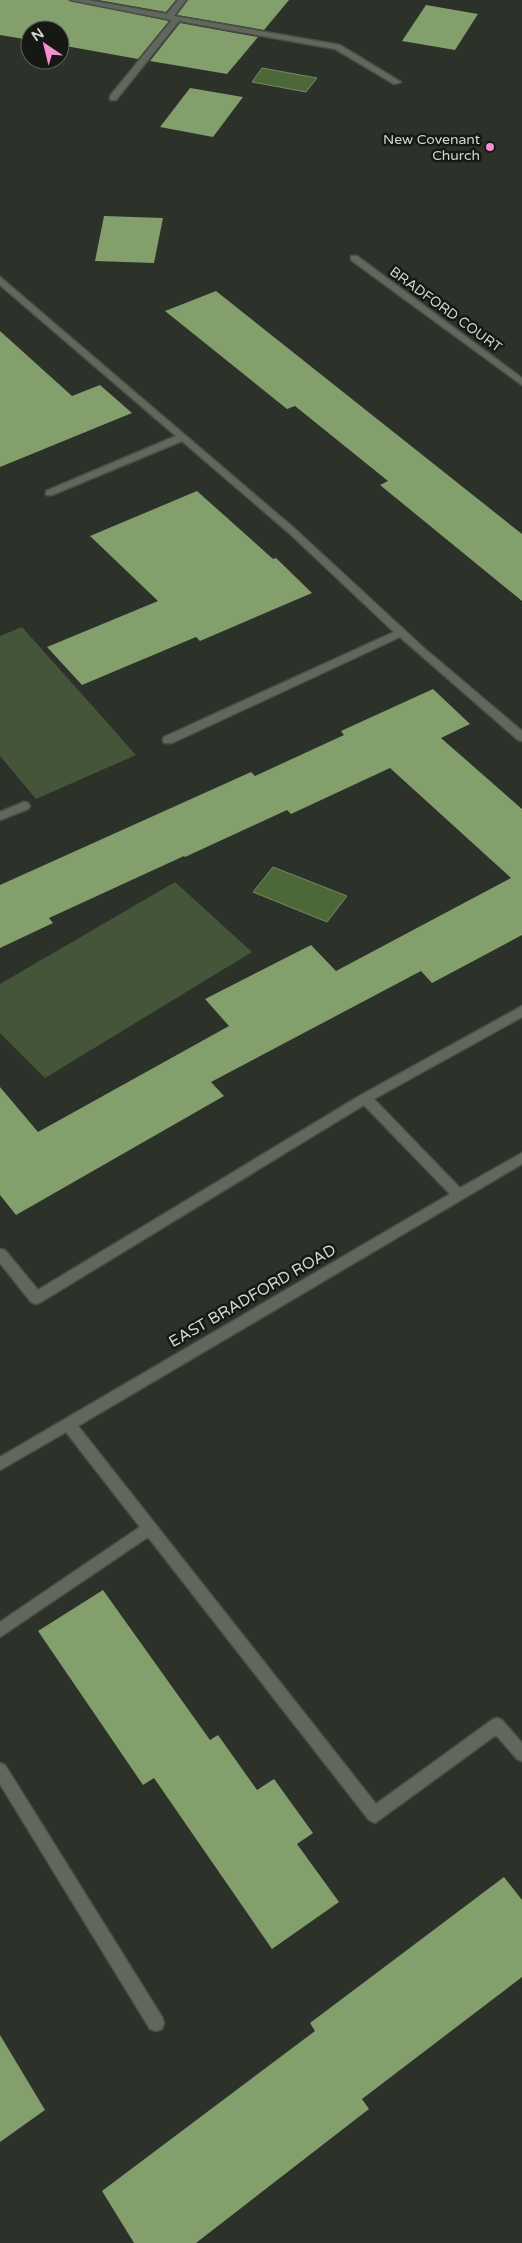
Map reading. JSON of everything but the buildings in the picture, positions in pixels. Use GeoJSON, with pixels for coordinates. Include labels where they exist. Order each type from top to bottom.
{"type":"FeatureCollection","features":[{"type":"Feature","properties":{"kind":"street"},"geometry":{"type":"LineString","coordinates":[[74,0],[337,47],[397,82]]}},
{"type":"Feature","properties":{"kind":"street"},"geometry":{"type":"LineString","coordinates":[[113,98],[173,18],[182,0]]}},
{"type":"Feature","properties":{"kind":"street","name":"BRADFORD COURT"},"geometry":{"type":"LineString","coordinates":[[354,258],[522,382]]}},
{"type":"Feature","properties":{"kind":"street"},"geometry":{"type":"LineString","coordinates":[[0,280],[292,530],[401,633],[522,737]]}},
{"type":"Feature","properties":{"kind":"street"},"geometry":{"type":"LineString","coordinates":[[49,493],[183,437]]}},
{"type":"Feature","properties":{"kind":"street"},"geometry":{"type":"LineString","coordinates":[[168,740],[401,633]]}},
{"type":"Feature","properties":{"kind":"street"},"geometry":{"type":"LineString","coordinates":[[0,816],[24,806]]}},
{"type":"Feature","properties":{"kind":"street"},"geometry":{"type":"LineString","coordinates":[[0,1254],[36,1298],[364,1098],[522,1011]]}},
{"type":"Feature","properties":{"kind":"street"},"geometry":{"type":"LineString","coordinates":[[364,1098],[459,1195]]}},
{"type":"Feature","properties":{"kind":"street","name":"EAST BRADFORD ROAD"},"geometry":{"type":"LineString","coordinates":[[0,1464],[522,1158]]}},
{"type":"Feature","properties":{"kind":"street"},"geometry":{"type":"LineString","coordinates":[[68,1424],[148,1529],[375,1815],[498,1725],[522,1754]]}},
{"type":"Feature","properties":{"kind":"street"},"geometry":{"type":"LineString","coordinates":[[0,1630],[148,1529]]}},
{"type":"Feature","properties":{"kind":"street"},"geometry":{"type":"LineString","coordinates":[[0,1770],[156,2023]]}},
{"type":"Feature","properties":{"kind":"shaded area"},"geometry":{"type":"Polygon","coordinates":[[[262,68],[317,78],[306,92],[252,82],[262,68]]]}},
{"type":"Feature","properties":{"kind":"shaded area"},"geometry":{"type":"Polygon","coordinates":[[[22,627],[136,755],[36,799],[0,756],[0,636],[22,627]]]}},
{"type":"Feature","properties":{"kind":"shaded area"},"geometry":{"type":"Polygon","coordinates":[[[273,867],[347,896],[327,922],[253,892],[273,867]]]}},
{"type":"Feature","properties":{"kind":"shaded area"},"geometry":{"type":"Polygon","coordinates":[[[175,882],[252,952],[45,1078],[0,1033],[0,984],[175,882]]]}},
{"type":"Feature","properties":{"kind":"place","name":"New Covenant Church"},"geometry":{"type":"Point","coordinates":[490,147]}}]}
